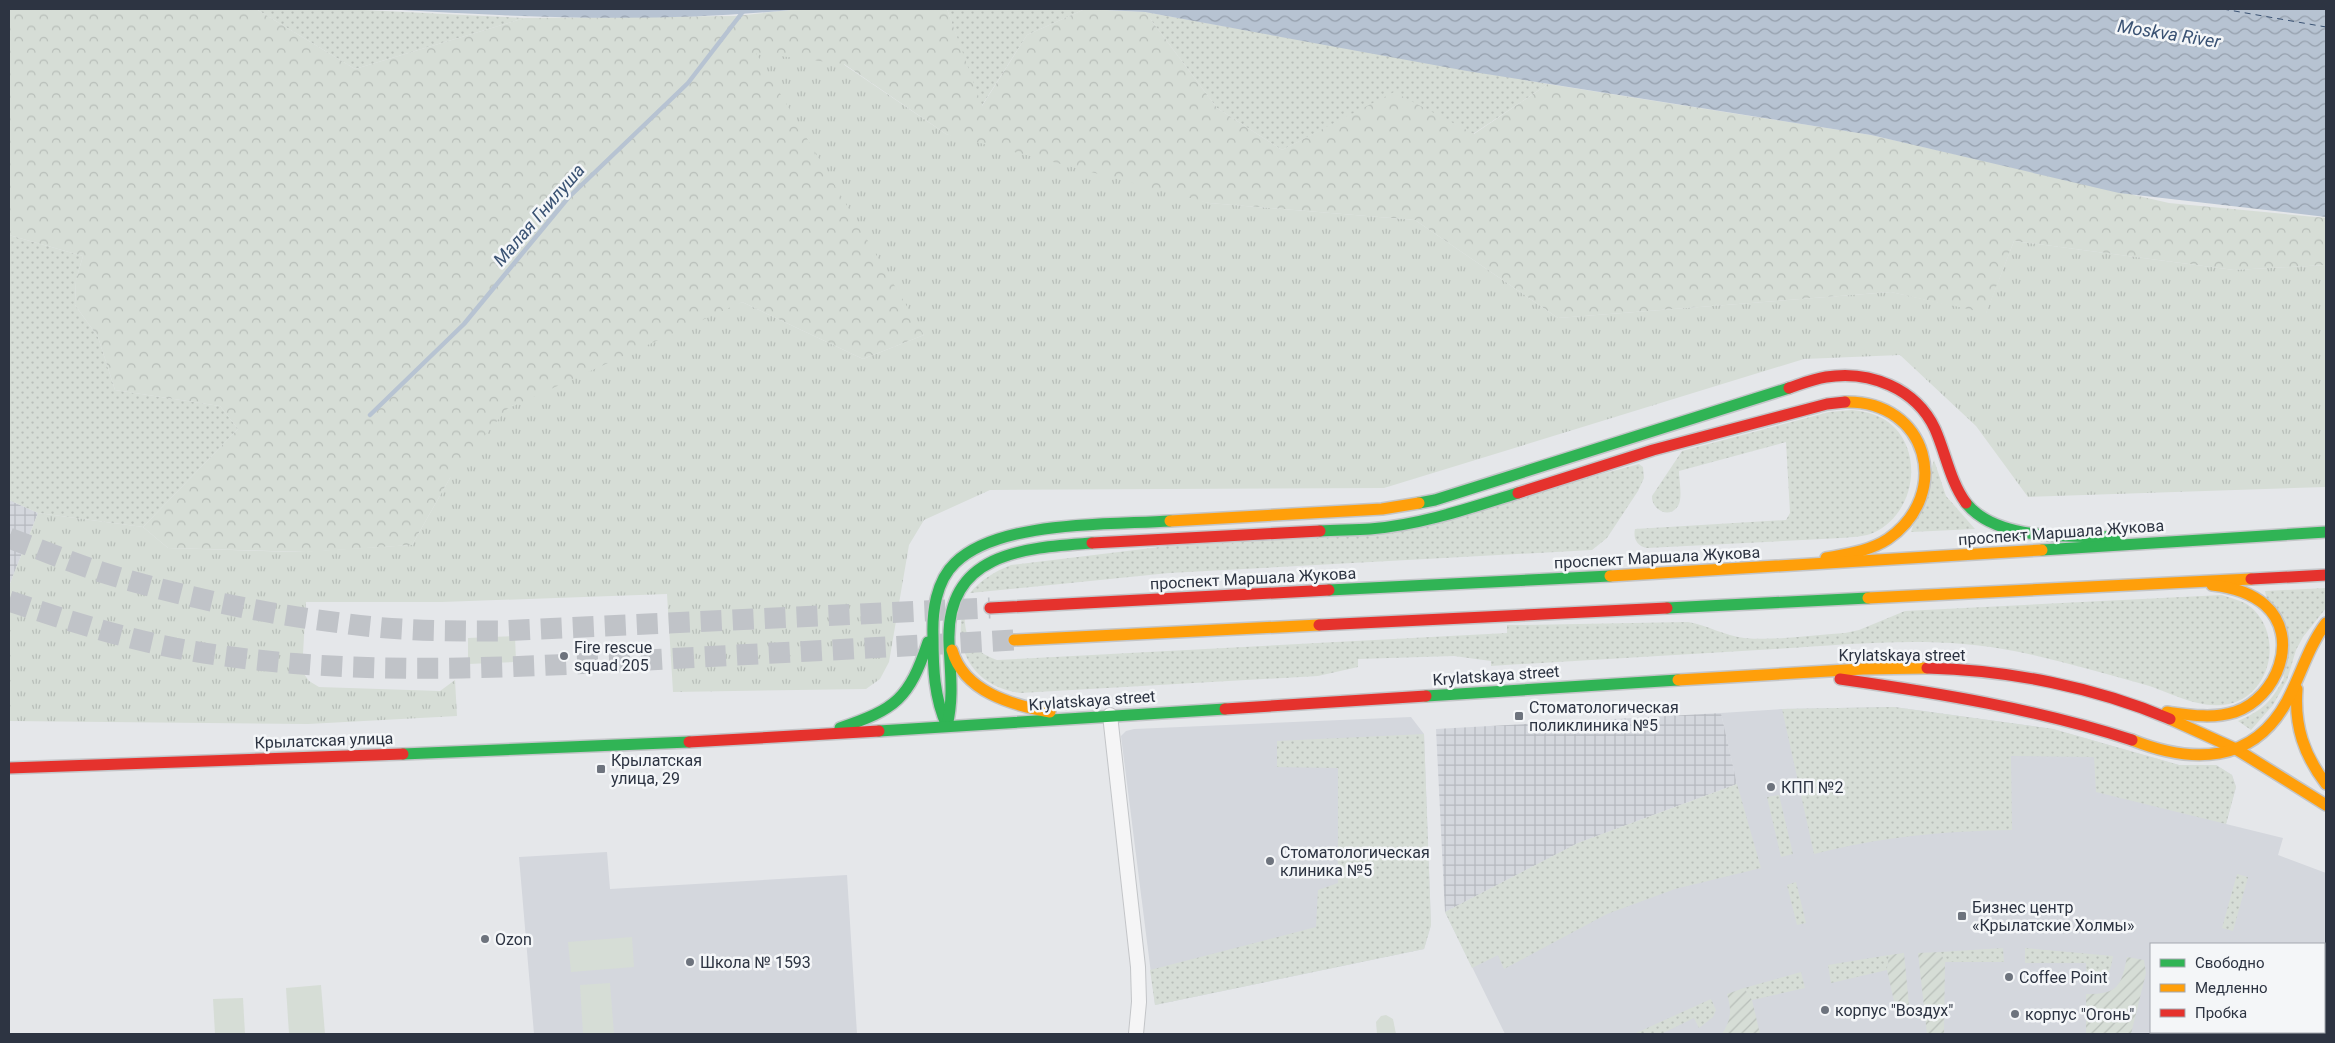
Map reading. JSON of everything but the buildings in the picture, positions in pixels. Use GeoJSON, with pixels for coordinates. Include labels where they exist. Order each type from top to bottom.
{"type":"FeatureCollection","features":[{"type":"Feature","properties":{"kind":"main road"},"geometry":{"type":"LineString","coordinates":[[946,726],[937,701],[931,633],[933,604],[945,576],[970,551],[988,541],[1011,534],[1042,529],[1382,509],[1435,500],[1824,377],[1852,374],[1876,379],[1894,387],[1914,400],[1934,427],[1953,484],[1979,516],[1994,524],[2025,532],[2177,540]]}},
{"type":"Feature","properties":{"kind":"main road"},"geometry":{"type":"LineString","coordinates":[[946,726],[953,700],[950,617],[956,596],[965,580],[981,566],[1003,556],[1079,544],[1371,528],[1402,524],[1436,517],[1631,456],[1826,404],[1851,402],[1875,405],[1897,416],[1914,431],[1923,452],[1924,491],[1916,508],[1894,535],[1879,544],[1792,566]]}},
{"type":"Feature","properties":{"kind":"main road","name":"проспект Маршала Жукова"},"geometry":{"type":"LineString","coordinates":[[990,608],[1792,566],[2326,532]]}},
{"type":"Feature","properties":{"kind":"main road"},"geometry":{"type":"LineString","coordinates":[[1014,640],[2326,575]]}},
{"type":"Feature","properties":{"kind":"main road"},"geometry":{"type":"LineString","coordinates":[[2142,708],[2192,715],[2231,713],[2255,702],[2276,680],[2281,664],[2281,637],[2278,621],[2270,609],[2259,600],[2245,593],[2222,586],[2188,582]]}},
{"type":"Feature","properties":{"kind":"main road"},"geometry":{"type":"LineString","coordinates":[[1795,673],[1864,682],[2046,716],[2106,732],[2168,753],[2207,754],[2236,749],[2253,742],[2265,731],[2289,701],[2309,649],[2326,623]]}},
{"type":"Feature","properties":{"kind":"main road"},"geometry":{"type":"LineString","coordinates":[[814,736],[878,715],[896,703],[918,674],[931,633]]}},
{"type":"Feature","properties":{"kind":"main road"},"geometry":{"type":"LineString","coordinates":[[950,635],[953,655],[973,682],[987,693],[1005,703],[1078,717]]}},
{"type":"Feature","properties":{"kind":"main road","name":"Krylatskaya street"},"geometry":{"type":"LineString","coordinates":[[9,768],[606,747],[814,736],[1078,717],[1795,673],[1912,668],[1971,671],[2043,682],[2142,708],[2236,749],[2326,805]]}},
{"type":"Feature","properties":{"kind":"main road"},"geometry":{"type":"LineString","coordinates":[[2298,681],[2295,703],[2300,740],[2314,770],[2326,784]]}},
{"type":"Feature","properties":{"kind":"street"},"geometry":{"type":"LineString","coordinates":[[1110,715],[1138,966],[1139,1002],[1136,1034]]}},
{"type":"Feature","properties":{"kind":"shaded area"},"geometry":{"type":"Polygon","coordinates":[[[9,500],[38,513],[9,586],[9,500]]]}},
{"type":"Feature","properties":{"kind":"shaded area"},"geometry":{"type":"Polygon","coordinates":[[[1894,707],[2053,729],[2179,765],[2216,765],[2232,775],[2236,787],[2226,824],[2283,838],[2278,855],[2326,873],[2326,1034],[1505,1034],[1445,912],[1578,843],[1737,785],[1721,713],[1782,709],[1894,707]]]}},
{"type":"Feature","properties":{"kind":"shaded area"},"geometry":{"type":"Polygon","coordinates":[[[1721,713],[1737,784],[1578,843],[1445,912],[1436,729],[1721,713]]]}},
{"type":"Feature","properties":{"kind":"shaded area"},"geometry":{"type":"Polygon","coordinates":[[[1411,717],[1424,734],[1431,925],[1424,949],[1155,1005],[1121,736],[1126,731],[1134,729],[1411,717]]]}},
{"type":"Feature","properties":{"kind":"shaded area","name":"Школа № 1593"},"geometry":{"type":"Polygon","coordinates":[[[607,852],[610,889],[847,875],[857,1034],[534,1034],[519,857],[607,852]]]}},
{"type":"Feature","properties":{"kind":"green space"},"geometry":{"type":"Polygon","coordinates":[[[9,9],[256,9],[355,69],[525,18],[736,16],[799,9],[947,9],[982,106],[1027,35],[1085,9],[1145,12],[1217,108],[1282,150],[1394,92],[1474,134],[1548,84],[1871,135],[2169,203],[2326,218],[2326,265],[2234,270],[2014,241],[1986,314],[1891,292],[1558,318],[1415,220],[1209,203],[1043,171],[946,134],[844,64],[898,275],[924,335],[863,359],[742,302],[450,478],[412,545],[306,552],[168,548],[143,527],[238,429],[220,406],[115,390],[98,337],[75,305],[76,280],[83,256],[9,235],[9,9]]]}},
{"type":"Feature","properties":{"kind":"green space"},"geometry":{"type":"Polygon","coordinates":[[[256,9],[344,9],[525,18],[355,69],[256,9]]]}},
{"type":"Feature","properties":{"kind":"green space"},"geometry":{"type":"Polygon","coordinates":[[[947,9],[1085,9],[1027,35],[981,107],[947,9]]]}},
{"type":"Feature","properties":{"kind":"green space"},"geometry":{"type":"Polygon","coordinates":[[[1145,12],[1548,84],[1473,134],[1394,93],[1282,150],[1217,108],[1145,12]]]}},
{"type":"Feature","properties":{"kind":"green space"},"geometry":{"type":"Polygon","coordinates":[[[756,53],[843,64],[946,134],[1209,203],[1415,220],[1558,318],[1891,292],[1986,313],[2014,241],[2234,270],[2326,265],[2326,487],[2028,497],[1976,426],[1900,355],[1804,359],[1384,488],[990,490],[924,520],[909,545],[889,662],[880,679],[866,689],[673,692],[667,594],[442,602],[306,602],[302,671],[309,681],[319,687],[440,691],[455,680],[457,716],[308,724],[9,721],[9,586],[38,513],[143,527],[168,548],[298,552],[412,545],[450,478],[507,409],[742,302],[863,359],[924,335],[756,53]]]}},
{"type":"Feature","properties":{"kind":"green space"},"geometry":{"type":"Polygon","coordinates":[[[9,235],[83,256],[76,280],[75,305],[98,337],[115,390],[220,406],[238,429],[143,527],[38,513],[9,500],[9,235]]]}},
{"type":"Feature","properties":{"kind":"green space"},"geometry":{"type":"Polygon","coordinates":[[[1852,410],[1875,415],[1889,423],[1903,439],[1909,454],[1910,484],[1906,499],[1888,524],[1875,532],[1863,536],[1841,538],[1647,548],[1636,542],[1635,529],[1786,520],[1790,513],[1786,442],[1679,471],[1681,494],[1678,506],[1670,512],[1657,509],[1652,501],[1652,496],[1682,451],[1829,412],[1852,410]]]}},
{"type":"Feature","properties":{"kind":"green space"},"geometry":{"type":"Polygon","coordinates":[[[1934,460],[1946,496],[1975,529],[1911,532],[1934,460]]]}},
{"type":"Feature","properties":{"kind":"green space"},"geometry":{"type":"Polygon","coordinates":[[[1639,464],[1643,467],[1644,478],[1638,491],[1607,538],[1592,550],[1169,573],[970,593],[989,576],[1011,565],[1168,546],[1373,535],[1639,464]]]}},
{"type":"Feature","properties":{"kind":"green space"},"geometry":{"type":"Polygon","coordinates":[[[2326,588],[2326,608],[2303,637],[2296,650],[2287,680],[2273,705],[2251,730],[2238,721],[2266,704],[2284,678],[2265,591],[2326,588]]]}},
{"type":"Feature","properties":{"kind":"green space"},"geometry":{"type":"Polygon","coordinates":[[[2222,595],[2243,602],[2254,610],[2263,622],[2270,650],[2263,678],[2254,690],[2243,699],[2229,704],[2218,705],[2197,703],[2146,685],[2014,651],[1955,643],[1925,642],[1865,643],[1491,666],[1491,661],[1454,656],[1358,659],[1358,667],[1318,676],[1020,693],[1003,689],[989,682],[978,673],[969,662],[961,635],[961,620],[965,603],[965,623],[969,639],[979,651],[997,660],[1507,633],[1507,625],[1688,622],[1737,637],[1756,639],[1782,638],[1845,633],[1859,630],[1905,611],[2222,595]]]}},
{"type":"Feature","properties":{"kind":"green space"},"geometry":{"type":"Polygon","coordinates":[[[515,636],[516,662],[468,664],[468,638],[515,636]]]}},
{"type":"Feature","properties":{"kind":"green space"},"geometry":{"type":"Polygon","coordinates":[[[1894,707],[2053,729],[2179,765],[2216,765],[2232,775],[2236,787],[2226,824],[2096,792],[2094,757],[2011,756],[2012,830],[1912,836],[1863,843],[1814,854],[1782,709],[1894,707]]]}},
{"type":"Feature","properties":{"kind":"green space"},"geometry":{"type":"Polygon","coordinates":[[[1424,734],[1431,925],[1424,949],[1155,1005],[1150,970],[1316,927],[1318,890],[1338,883],[1338,768],[1277,767],[1277,741],[1424,734]]]}},
{"type":"Feature","properties":{"kind":"green space"},"geometry":{"type":"Polygon","coordinates":[[[1737,784],[1761,868],[1675,889],[1607,914],[1504,969],[1498,955],[1472,968],[1445,912],[1578,843],[1737,784]]]}},
{"type":"Feature","properties":{"kind":"green space"},"geometry":{"type":"Polygon","coordinates":[[[1779,795],[1793,854],[1781,857],[1767,797],[1779,795]]]}},
{"type":"Feature","properties":{"kind":"green space"},"geometry":{"type":"Polygon","coordinates":[[[2237,874],[2248,877],[2233,931],[2222,928],[2237,874]]]}},
{"type":"Feature","properties":{"kind":"green space"},"geometry":{"type":"Polygon","coordinates":[[[1796,882],[1806,923],[1797,925],[1787,885],[1796,882]]]}},
{"type":"Feature","properties":{"kind":"green space"},"geometry":{"type":"Polygon","coordinates":[[[632,937],[634,967],[571,972],[568,942],[632,937]]]}},
{"type":"Feature","properties":{"kind":"green space"},"geometry":{"type":"Polygon","coordinates":[[[2003,948],[2004,962],[1945,962],[1940,952],[2003,948]]]}},
{"type":"Feature","properties":{"kind":"green space"},"geometry":{"type":"Polygon","coordinates":[[[2025,948],[2113,956],[2106,975],[2087,979],[2086,963],[2025,963],[2025,948]]]}},
{"type":"Feature","properties":{"kind":"green space"},"geometry":{"type":"Polygon","coordinates":[[[1940,952],[1945,962],[1944,1034],[1927,1034],[1918,953],[1940,952]]]}},
{"type":"Feature","properties":{"kind":"green space"},"geometry":{"type":"Polygon","coordinates":[[[1904,953],[1909,1005],[1907,1013],[1898,1019],[1887,970],[1889,955],[1904,953]]]}},
{"type":"Feature","properties":{"kind":"green space"},"geometry":{"type":"Polygon","coordinates":[[[1889,955],[1887,970],[1831,983],[1828,965],[1889,955]]]}},
{"type":"Feature","properties":{"kind":"green space"},"geometry":{"type":"Polygon","coordinates":[[[2127,957],[2144,960],[2146,973],[2131,1034],[2086,1034],[2086,994],[2097,994],[2116,987],[2123,975],[2127,957]]]}},
{"type":"Feature","properties":{"kind":"green space"},"geometry":{"type":"Polygon","coordinates":[[[1801,972],[1805,988],[1752,1000],[1744,988],[1801,972]]]}},
{"type":"Feature","properties":{"kind":"green space"},"geometry":{"type":"Polygon","coordinates":[[[610,983],[614,1034],[583,1034],[580,985],[610,983]]]}},
{"type":"Feature","properties":{"kind":"green space"},"geometry":{"type":"Polygon","coordinates":[[[321,985],[325,1034],[289,1034],[286,988],[321,985]]]}},
{"type":"Feature","properties":{"kind":"green space"},"geometry":{"type":"Polygon","coordinates":[[[1744,988],[1752,1000],[1760,1034],[1722,1034],[1730,1015],[1727,994],[1744,988]]]}},
{"type":"Feature","properties":{"kind":"green space"},"geometry":{"type":"Polygon","coordinates":[[[243,998],[245,1034],[215,1034],[213,999],[243,998]]]}},
{"type":"Feature","properties":{"kind":"green space"},"geometry":{"type":"Polygon","coordinates":[[[1711,999],[1716,1010],[1713,1017],[1699,1028],[1694,1018],[1661,1034],[1636,1033],[1711,999]]]}},
{"type":"Feature","properties":{"kind":"green space"},"geometry":{"type":"Polygon","coordinates":[[[1386,1015],[1393,1019],[1396,1034],[1377,1034],[1376,1022],[1381,1016],[1386,1015]]]}},
{"type":"Feature","properties":{"kind":"water"},"geometry":{"type":"Polygon","coordinates":[[[383,9],[799,9],[747,14],[591,18],[383,9]]]}},
{"type":"Feature","properties":{"kind":"water","name":"Moskva River"},"geometry":{"type":"Polygon","coordinates":[[[1086,9],[2326,9],[2326,217],[2119,193],[1871,135],[1467,71],[1145,12],[1086,9]]]}},
{"type":"Feature","properties":{"kind":"waterway","name":"Малая Гнилуша"},"geometry":{"type":"LineString","coordinates":[[370,415],[464,324],[568,198],[688,83],[745,9]]}},
{"type":"Feature","properties":{"kind":"ferry route"},"geometry":{"type":"LineString","coordinates":[[2223,9],[2326,27]]}},
{"type":"Feature","properties":{"kind":"tunnel"},"geometry":{"type":"LineString","coordinates":[[9,538],[101,572],[192,597],[286,615],[387,628],[443,631],[500,631],[990,608]]}},
{"type":"Feature","properties":{"kind":"tunnel"},"geometry":{"type":"LineString","coordinates":[[9,601],[70,621],[154,644],[234,657],[352,667],[470,668],[530,666],[1014,640]]}},
{"type":"Feature","properties":{"kind":"traffic: fast"},"geometry":{"type":"LineString","coordinates":[[1419,503],[1435,500],[1789,388]]}},
{"type":"Feature","properties":{"kind":"traffic: fast"},"geometry":{"type":"LineString","coordinates":[[1320,531],[1370,529],[1407,524],[1445,515],[1518,493]]}},
{"type":"Feature","properties":{"kind":"traffic: fast"},"geometry":{"type":"LineString","coordinates":[[1966,503],[1980,516],[1997,525],[2017,531],[2059,536],[2120,537]]}},
{"type":"Feature","properties":{"kind":"traffic: fast"},"geometry":{"type":"LineString","coordinates":[[947,726],[939,704],[935,682],[933,617],[939,588],[955,563],[974,549],[999,539],[1027,532],[1057,527],[1170,521]]}},
{"type":"Feature","properties":{"kind":"traffic: fast"},"geometry":{"type":"LineString","coordinates":[[2042,550],[2326,532]]}},
{"type":"Feature","properties":{"kind":"traffic: fast"},"geometry":{"type":"LineString","coordinates":[[947,726],[951,694],[949,642],[951,612],[960,590],[974,573],[993,561],[1015,553],[1040,548],[1092,543]]}},
{"type":"Feature","properties":{"kind":"traffic: fast"},"geometry":{"type":"LineString","coordinates":[[1329,590],[1610,576]]}},
{"type":"Feature","properties":{"kind":"traffic: fast"},"geometry":{"type":"LineString","coordinates":[[1667,608],[1868,598]]}},
{"type":"Feature","properties":{"kind":"traffic: fast"},"geometry":{"type":"LineString","coordinates":[[840,728],[875,715],[898,699],[914,677],[928,642]]}},
{"type":"Feature","properties":{"kind":"traffic: fast"},"geometry":{"type":"LineString","coordinates":[[1426,696],[1678,680]]}},
{"type":"Feature","properties":{"kind":"traffic: fast"},"geometry":{"type":"LineString","coordinates":[[879,731],[1225,709]]}},
{"type":"Feature","properties":{"kind":"traffic: fast"},"geometry":{"type":"LineString","coordinates":[[403,754],[689,742]]}},
{"type":"Feature","properties":{"kind":"traffic: slow"},"geometry":{"type":"LineString","coordinates":[[1826,558],[1866,549],[1888,539],[1908,520],[1920,498],[1925,475],[1922,453],[1912,433],[1896,416],[1873,405],[1845,402]]}},
{"type":"Feature","properties":{"kind":"traffic: slow"},"geometry":{"type":"LineString","coordinates":[[1170,521],[1382,509],[1419,503]]}},
{"type":"Feature","properties":{"kind":"traffic: slow"},"geometry":{"type":"LineString","coordinates":[[1610,576],[2042,550]]}},
{"type":"Feature","properties":{"kind":"traffic: slow"},"geometry":{"type":"LineString","coordinates":[[1868,598],[2251,579]]}},
{"type":"Feature","properties":{"kind":"traffic: slow"},"geometry":{"type":"LineString","coordinates":[[2167,712],[2210,716],[2235,712],[2250,705],[2262,694],[2272,680],[2279,665],[2282,649],[2281,633],[2276,618],[2259,600],[2240,591],[2212,585]]}},
{"type":"Feature","properties":{"kind":"traffic: slow"},"geometry":{"type":"LineString","coordinates":[[2132,740],[2154,748],[2198,755],[2219,753],[2239,747],[2257,737],[2273,722],[2287,701],[2309,651],[2326,623]]}},
{"type":"Feature","properties":{"kind":"traffic: slow"},"geometry":{"type":"LineString","coordinates":[[1014,640],[1319,625]]}},
{"type":"Feature","properties":{"kind":"traffic: slow"},"geometry":{"type":"LineString","coordinates":[[952,650],[958,664],[978,686],[1005,700],[1050,712]]}},
{"type":"Feature","properties":{"kind":"traffic: slow"},"geometry":{"type":"LineString","coordinates":[[1678,680],[1863,669],[1927,668]]}},
{"type":"Feature","properties":{"kind":"traffic: slow"},"geometry":{"type":"LineString","coordinates":[[2297,689],[2297,715],[2302,740],[2306,751],[2326,784]]}},
{"type":"Feature","properties":{"kind":"traffic: slow"},"geometry":{"type":"LineString","coordinates":[[2170,719],[2236,749],[2326,805]]}},
{"type":"Feature","properties":{"kind":"traffic: jam"},"geometry":{"type":"LineString","coordinates":[[1789,388],[1821,378],[1858,376],[1890,385],[1904,393],[1927,415],[1935,429],[1952,477],[1966,503]]}},
{"type":"Feature","properties":{"kind":"traffic: jam"},"geometry":{"type":"LineString","coordinates":[[1518,493],[1653,450],[1827,404],[1845,402]]}},
{"type":"Feature","properties":{"kind":"traffic: jam"},"geometry":{"type":"LineString","coordinates":[[1092,543],[1320,531]]}},
{"type":"Feature","properties":{"kind":"traffic: jam"},"geometry":{"type":"LineString","coordinates":[[2251,579],[2326,575]]}},
{"type":"Feature","properties":{"kind":"traffic: jam"},"geometry":{"type":"LineString","coordinates":[[990,608],[1329,590]]}},
{"type":"Feature","properties":{"kind":"traffic: jam"},"geometry":{"type":"LineString","coordinates":[[1319,625],[1667,608]]}},
{"type":"Feature","properties":{"kind":"traffic: jam"},"geometry":{"type":"LineString","coordinates":[[1927,668],[1989,672],[2051,682],[2112,698],[2170,719]]}},
{"type":"Feature","properties":{"kind":"traffic: jam"},"geometry":{"type":"LineString","coordinates":[[1840,679],[1987,703],[2060,719],[2132,740]]}},
{"type":"Feature","properties":{"kind":"traffic: jam"},"geometry":{"type":"LineString","coordinates":[[1225,709],[1426,696]]}},
{"type":"Feature","properties":{"kind":"traffic: jam"},"geometry":{"type":"LineString","coordinates":[[689,742],[879,731]]}},
{"type":"Feature","properties":{"kind":"traffic: jam"},"geometry":{"type":"LineString","coordinates":[[9,768],[403,754]]}},
{"type":"Feature","properties":{"kind":"place","name":"Fire rescue squad 205"},"geometry":{"type":"Point","coordinates":[564,656]}},
{"type":"Feature","properties":{"kind":"place","name":"Стоматологическая поликлиника №5"},"geometry":{"type":"Point","coordinates":[1519,716]}},
{"type":"Feature","properties":{"kind":"place","name":"Крылатская улица, 29"},"geometry":{"type":"Point","coordinates":[601,769]}},
{"type":"Feature","properties":{"kind":"place","name":"КПП №2"},"geometry":{"type":"Point","coordinates":[1771,787]}},
{"type":"Feature","properties":{"kind":"place","name":"Стоматологическая клиника №5"},"geometry":{"type":"Point","coordinates":[1270,861]}},
{"type":"Feature","properties":{"kind":"place","name":"Бизнес центр «Крылатские Холмы»"},"geometry":{"type":"Point","coordinates":[1962,916]}},
{"type":"Feature","properties":{"kind":"place","name":"Ozon"},"geometry":{"type":"Point","coordinates":[485,939]}},
{"type":"Feature","properties":{"kind":"place","name":"Школа № 1593"},"geometry":{"type":"Point","coordinates":[690,962]}},
{"type":"Feature","properties":{"kind":"place","name":"Coffee Point"},"geometry":{"type":"Point","coordinates":[2009,977]}},
{"type":"Feature","properties":{"kind":"place","name":"корпус \"Воздух\""},"geometry":{"type":"Point","coordinates":[1825,1010]}},
{"type":"Feature","properties":{"kind":"place","name":"корпус \"Огонь\""},"geometry":{"type":"Point","coordinates":[2015,1014]}}]}
